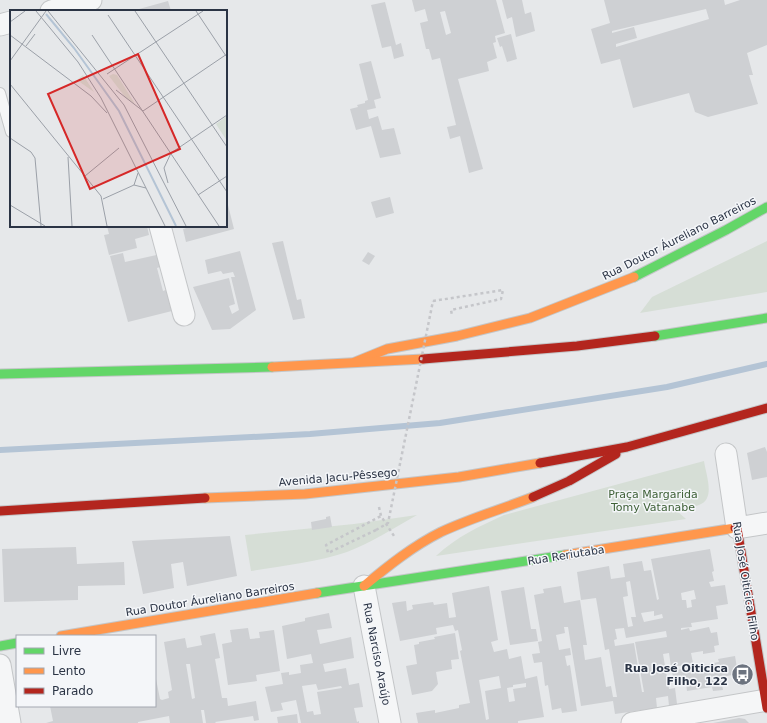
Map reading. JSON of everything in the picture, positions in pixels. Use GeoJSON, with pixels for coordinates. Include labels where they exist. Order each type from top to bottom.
{"type":"FeatureCollection","features":[{"type":"Feature","properties":{"kind":"main road","name":"Rua Doutor Áureliano Barreiros"},"geometry":{"type":"LineString","coordinates":[[350,364],[387,349],[457,336],[530,318],[626,281],[726,230],[767,207]]}},
{"type":"Feature","properties":{"kind":"main road"},"geometry":{"type":"LineString","coordinates":[[0,374],[350,364],[466,357],[524,352],[651,337],[724,327],[767,318]]}},
{"type":"Feature","properties":{"kind":"main road","name":"Avenida Jacu-Pêssego"},"geometry":{"type":"LineString","coordinates":[[0,511],[226,497],[305,494],[459,477],[627,447],[767,408]]}},
{"type":"Feature","properties":{"kind":"main road"},"geometry":{"type":"LineString","coordinates":[[364,586],[405,553],[440,533],[476,517],[551,489],[583,474],[627,447]]}},
{"type":"Feature","properties":{"kind":"main road","name":"Rua Reriutaba"},"geometry":{"type":"LineString","coordinates":[[364,586],[737,528]]}},
{"type":"Feature","properties":{"kind":"main road","name":"Rua José Oiticica Filho"},"geometry":{"type":"LineString","coordinates":[[737,528],[767,703]]}},
{"type":"Feature","properties":{"kind":"main road","name":"Rua Doutor Áureliano Barreiros"},"geometry":{"type":"LineString","coordinates":[[67,635],[364,586]]}},
{"type":"Feature","properties":{"kind":"main road"},"geometry":{"type":"LineString","coordinates":[[0,646],[16,644]]}},
{"type":"Feature","properties":{"kind":"street"},"geometry":{"type":"LineString","coordinates":[[55,10],[91,0]]}},
{"type":"Feature","properties":{"kind":"street"},"geometry":{"type":"LineString","coordinates":[[100,0],[103,10]]}},
{"type":"Feature","properties":{"kind":"street"},"geometry":{"type":"LineString","coordinates":[[0,25],[10,22]]}},
{"type":"Feature","properties":{"kind":"street"},"geometry":{"type":"LineString","coordinates":[[160,227],[184,315]]}},
{"type":"Feature","properties":{"kind":"street","name":"Rua José Oiticica Filho"},"geometry":{"type":"LineString","coordinates":[[726,454],[737,528]]}},
{"type":"Feature","properties":{"kind":"street","name":"Rua Reriutaba"},"geometry":{"type":"LineString","coordinates":[[737,528],[767,523]]}},
{"type":"Feature","properties":{"kind":"street","name":"Rua Narciso Araújo"},"geometry":{"type":"LineString","coordinates":[[364,586],[390,723]]}},
{"type":"Feature","properties":{"kind":"street"},"geometry":{"type":"LineString","coordinates":[[0,665],[10,723]]}},
{"type":"Feature","properties":{"kind":"street"},"geometry":{"type":"LineString","coordinates":[[632,723],[767,703]]}},
{"type":"Feature","properties":{"kind":"lane"},"geometry":{"type":"LineString","coordinates":[[0,93],[10,128]]}},
{"type":"Feature","properties":{"kind":"path"},"geometry":{"type":"LineString","coordinates":[[381,516],[326,545],[328,553],[388,523],[433,301],[503,290],[502,299],[451,310]]}},
{"type":"Feature","properties":{"kind":"path"},"geometry":{"type":"LineString","coordinates":[[375,487],[381,516],[405,553]]}},
{"type":"Feature","properties":{"kind":"green space"},"geometry":{"type":"Polygon","coordinates":[[[767,241],[767,292],[640,313],[652,297],[767,241]]]}},
{"type":"Feature","properties":{"kind":"green space","name":"Praça Margarida Tomy Vatanabe"},"geometry":{"type":"Polygon","coordinates":[[[704,461],[709,492],[704,502],[699,505],[677,511],[686,519],[436,556],[460,538],[504,515],[704,461]]]}},
{"type":"Feature","properties":{"kind":"green space"},"geometry":{"type":"Polygon","coordinates":[[[417,515],[374,540],[347,552],[312,561],[251,571],[245,535],[354,524],[417,515]]]}},
{"type":"Feature","properties":{"kind":"building"},"geometry":{"type":"Polygon","coordinates":[[[412,0],[496,0],[505,33],[495,36],[496,42],[493,43],[497,58],[487,62],[489,71],[458,79],[483,169],[469,173],[460,136],[450,139],[447,127],[456,125],[440,58],[432,60],[429,49],[426,49],[420,23],[428,21],[425,9],[415,12],[412,0]],[[445,11],[440,12],[446,35],[451,33],[445,11]]]}},
{"type":"Feature","properties":{"kind":"building"},"geometry":{"type":"Polygon","coordinates":[[[502,0],[522,0],[525,14],[531,12],[535,31],[516,37],[512,17],[507,19],[502,0]]]}},
{"type":"Feature","properties":{"kind":"building"},"geometry":{"type":"Polygon","coordinates":[[[604,0],[724,0],[725,5],[740,0],[767,0],[767,45],[747,53],[753,75],[749,75],[758,104],[708,117],[695,112],[689,93],[633,108],[620,59],[601,64],[591,29],[610,23],[604,0]],[[706,9],[612,31],[612,33],[634,27],[637,38],[616,44],[616,47],[709,19],[706,9]]]}},
{"type":"Feature","properties":{"kind":"building"},"geometry":{"type":"Polygon","coordinates":[[[168,1],[171,10],[136,10],[168,1]]]}},
{"type":"Feature","properties":{"kind":"building"},"geometry":{"type":"Polygon","coordinates":[[[385,2],[396,45],[401,43],[404,56],[394,59],[391,46],[382,48],[371,5],[385,2]]]}},
{"type":"Feature","properties":{"kind":"building"},"geometry":{"type":"Polygon","coordinates":[[[511,34],[517,59],[507,62],[502,46],[500,47],[497,38],[511,34]]]}},
{"type":"Feature","properties":{"kind":"building"},"geometry":{"type":"Polygon","coordinates":[[[371,61],[381,98],[374,100],[376,108],[367,110],[369,119],[378,116],[382,130],[394,128],[401,154],[380,158],[371,126],[356,130],[350,109],[358,107],[357,105],[365,103],[365,101],[368,100],[359,64],[371,61]]]}},
{"type":"Feature","properties":{"kind":"building"},"geometry":{"type":"Polygon","coordinates":[[[390,197],[394,213],[376,218],[371,202],[390,197]]]}},
{"type":"Feature","properties":{"kind":"building"},"geometry":{"type":"Polygon","coordinates":[[[227,201],[234,229],[186,242],[183,229],[190,227],[227,227],[227,201]]]}},
{"type":"Feature","properties":{"kind":"building"},"geometry":{"type":"Polygon","coordinates":[[[107,227],[147,227],[149,235],[135,239],[137,248],[109,255],[104,235],[109,234],[107,227]]]}},
{"type":"Feature","properties":{"kind":"building"},"geometry":{"type":"Polygon","coordinates":[[[283,241],[297,300],[301,299],[305,318],[293,320],[272,243],[283,241]]]}},
{"type":"Feature","properties":{"kind":"building"},"geometry":{"type":"Polygon","coordinates":[[[240,251],[256,310],[230,329],[212,330],[193,287],[229,278],[235,304],[229,306],[232,314],[239,310],[231,277],[235,277],[233,272],[223,274],[221,271],[208,274],[205,260],[240,251]]]}},
{"type":"Feature","properties":{"kind":"building"},"geometry":{"type":"Polygon","coordinates":[[[368,252],[375,256],[369,265],[362,261],[368,252]]]}},
{"type":"Feature","properties":{"kind":"building"},"geometry":{"type":"Polygon","coordinates":[[[123,253],[125,262],[161,254],[163,266],[157,268],[163,291],[174,287],[180,309],[128,322],[110,256],[123,253]]]}},
{"type":"Feature","properties":{"kind":"building"},"geometry":{"type":"Polygon","coordinates":[[[765,447],[767,452],[767,477],[752,480],[747,453],[765,447]]]}},
{"type":"Feature","properties":{"kind":"building"},"geometry":{"type":"Polygon","coordinates":[[[330,516],[332,527],[312,530],[311,522],[326,519],[326,517],[330,516]]]}},
{"type":"Feature","properties":{"kind":"building"},"geometry":{"type":"Polygon","coordinates":[[[230,536],[237,576],[187,586],[183,562],[171,564],[174,588],[143,594],[132,541],[230,536]]]}},
{"type":"Feature","properties":{"kind":"building"},"geometry":{"type":"Polygon","coordinates":[[[76,547],[77,564],[124,562],[125,585],[78,586],[78,600],[4,602],[2,549],[76,547]]]}},
{"type":"Feature","properties":{"kind":"building"},"geometry":{"type":"Polygon","coordinates":[[[710,549],[714,571],[712,572],[714,581],[709,582],[711,587],[725,585],[728,604],[716,606],[718,619],[691,623],[692,627],[681,628],[681,630],[689,628],[690,631],[709,627],[711,633],[717,632],[719,645],[714,646],[715,652],[703,654],[703,651],[691,653],[693,663],[671,667],[669,653],[663,654],[669,689],[675,688],[677,704],[669,706],[668,696],[656,698],[657,708],[615,714],[613,701],[581,706],[568,627],[564,627],[565,633],[556,635],[559,650],[570,648],[571,655],[565,656],[567,666],[570,665],[577,711],[562,713],[561,708],[552,710],[548,685],[545,686],[542,662],[534,663],[532,654],[540,653],[538,642],[542,641],[534,595],[544,593],[543,589],[561,586],[564,603],[580,600],[587,645],[583,645],[585,660],[601,657],[606,687],[611,686],[613,697],[617,697],[609,649],[605,650],[596,598],[581,600],[577,572],[609,566],[611,579],[625,577],[623,564],[642,561],[644,571],[651,570],[657,600],[659,599],[651,559],[710,549]],[[630,581],[626,582],[628,596],[623,597],[628,627],[633,626],[631,617],[636,617],[630,581]],[[694,590],[681,593],[682,600],[686,600],[687,608],[692,607],[691,600],[696,599],[694,590]],[[654,611],[641,613],[644,622],[663,618],[662,614],[654,616],[654,611]],[[624,628],[615,629],[617,639],[614,640],[615,646],[634,643],[642,692],[644,692],[635,642],[667,637],[666,631],[626,638],[624,628]]]}},
{"type":"Feature","properties":{"kind":"building"},"geometry":{"type":"Polygon","coordinates":[[[489,586],[498,640],[491,642],[494,652],[507,649],[509,659],[521,656],[525,679],[537,676],[544,717],[518,721],[518,723],[418,723],[416,713],[435,710],[435,713],[459,708],[459,705],[470,703],[460,651],[462,650],[458,630],[455,631],[453,625],[436,628],[437,634],[400,641],[392,603],[406,601],[407,611],[413,609],[412,605],[433,602],[434,605],[447,603],[449,618],[456,617],[452,593],[489,586]],[[499,676],[479,680],[486,720],[489,719],[485,691],[501,688],[499,676]],[[526,683],[513,685],[513,687],[507,688],[509,702],[515,701],[513,689],[526,687],[526,683]]]}},
{"type":"Feature","properties":{"kind":"building"},"geometry":{"type":"Polygon","coordinates":[[[524,587],[531,629],[536,629],[538,641],[510,645],[501,591],[524,587]]]}},
{"type":"Feature","properties":{"kind":"building"},"geometry":{"type":"Polygon","coordinates":[[[329,613],[332,628],[317,630],[320,644],[351,637],[354,658],[323,664],[325,672],[346,668],[349,685],[359,683],[363,707],[354,708],[357,722],[359,721],[359,723],[301,723],[296,700],[281,703],[283,710],[271,712],[265,687],[283,684],[281,673],[289,672],[289,675],[301,673],[300,665],[313,663],[311,654],[287,659],[282,626],[305,621],[305,618],[329,613]],[[316,684],[302,686],[307,712],[313,711],[314,715],[321,714],[317,692],[342,688],[341,686],[318,690],[316,684]]]}},
{"type":"Feature","properties":{"kind":"building"},"geometry":{"type":"Polygon","coordinates":[[[248,628],[250,639],[260,638],[259,632],[274,630],[280,671],[256,675],[257,681],[228,685],[222,644],[232,642],[230,630],[248,628]]]}},
{"type":"Feature","properties":{"kind":"building"},"geometry":{"type":"Polygon","coordinates":[[[215,633],[220,658],[215,659],[222,698],[227,698],[228,706],[256,701],[259,720],[254,721],[253,716],[215,722],[216,723],[206,723],[204,710],[201,710],[203,723],[170,723],[169,716],[138,723],[46,723],[53,721],[50,707],[156,707],[156,679],[160,699],[162,700],[169,698],[168,692],[172,690],[164,642],[185,638],[187,648],[202,645],[200,636],[215,633]],[[186,664],[192,699],[195,698],[190,664],[186,664]]]}},
{"type":"Feature","properties":{"kind":"building"},"geometry":{"type":"Polygon","coordinates":[[[455,633],[459,659],[451,660],[452,669],[436,672],[438,684],[432,691],[412,695],[406,666],[417,664],[414,645],[419,644],[419,642],[435,639],[434,637],[455,633]]]}},
{"type":"Feature","properties":{"kind":"building"},"geometry":{"type":"Polygon","coordinates":[[[735,656],[738,674],[727,676],[727,679],[722,685],[723,690],[713,691],[712,687],[687,691],[686,683],[674,685],[672,671],[719,662],[718,659],[735,656]]]}},
{"type":"Feature","properties":{"kind":"building"},"geometry":{"type":"Polygon","coordinates":[[[297,714],[298,723],[278,723],[277,717],[297,714]]]}},
{"type":"Feature","properties":{"kind":"building"},"geometry":{"type":"Polygon","coordinates":[[[739,718],[745,719],[749,723],[713,723],[739,718]]]}},
{"type":"Feature","properties":{"kind":"waterway"},"geometry":{"type":"LineString","coordinates":[[0,450],[310,434],[440,423],[667,387],[767,364]]}},
{"type":"Feature","properties":{"kind":"traffic: fast"},"geometry":{"type":"LineString","coordinates":[[634,277],[726,230],[767,207]]}},
{"type":"Feature","properties":{"kind":"traffic: fast"},"geometry":{"type":"LineString","coordinates":[[655,336],[767,318]]}},
{"type":"Feature","properties":{"kind":"traffic: fast"},"geometry":{"type":"LineString","coordinates":[[0,374],[272,367]]}},
{"type":"Feature","properties":{"kind":"traffic: fast"},"geometry":{"type":"LineString","coordinates":[[317,593],[565,555]]}},
{"type":"Feature","properties":{"kind":"traffic: fast"},"geometry":{"type":"LineString","coordinates":[[0,646],[16,643]]}},
{"type":"Feature","properties":{"kind":"traffic: slow"},"geometry":{"type":"LineString","coordinates":[[355,362],[387,349],[457,336],[530,318],[634,277]]}},
{"type":"Feature","properties":{"kind":"traffic: slow"},"geometry":{"type":"LineString","coordinates":[[272,367],[423,359]]}},
{"type":"Feature","properties":{"kind":"traffic: slow"},"geometry":{"type":"LineString","coordinates":[[205,498],[305,494],[459,477],[540,463]]}},
{"type":"Feature","properties":{"kind":"traffic: slow"},"geometry":{"type":"LineString","coordinates":[[364,586],[411,550],[441,532],[533,497]]}},
{"type":"Feature","properties":{"kind":"traffic: slow"},"geometry":{"type":"LineString","coordinates":[[565,555],[735,528]]}},
{"type":"Feature","properties":{"kind":"traffic: slow"},"geometry":{"type":"LineString","coordinates":[[67,635],[317,593]]}},
{"type":"Feature","properties":{"kind":"traffic: jam"},"geometry":{"type":"LineString","coordinates":[[423,359],[577,346],[655,336]]}},
{"type":"Feature","properties":{"kind":"traffic: jam"},"geometry":{"type":"LineString","coordinates":[[540,463],[627,447],[767,408]]}},
{"type":"Feature","properties":{"kind":"traffic: jam"},"geometry":{"type":"LineString","coordinates":[[533,497],[569,481],[616,454]]}},
{"type":"Feature","properties":{"kind":"traffic: jam"},"geometry":{"type":"LineString","coordinates":[[0,511],[205,498]]}},
{"type":"Feature","properties":{"kind":"traffic: jam"},"geometry":{"type":"LineString","coordinates":[[735,528],[737,528],[767,708]]}},
{"type":"Feature","properties":{"kind":"place","name":"Rua José Oiticica Filho, 122"},"geometry":{"type":"Point","coordinates":[743,674]}}]}
